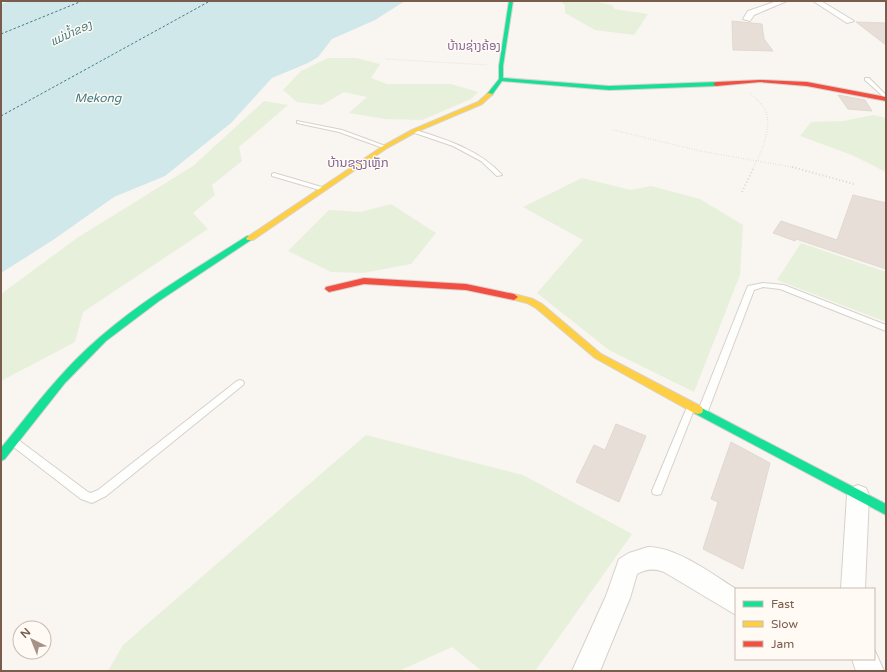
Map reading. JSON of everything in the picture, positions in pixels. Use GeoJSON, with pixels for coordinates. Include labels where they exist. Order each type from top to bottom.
{"type":"FeatureCollection","features":[{"type":"Feature","properties":{"kind":"street"},"geometry":{"type":"LineString","coordinates":[[1,456],[75,366],[102,340],[131,317],[385,147],[414,131],[480,103],[487,98],[501,79],[501,66],[511,1]]}},
{"type":"Feature","properties":{"kind":"street"},"geometry":{"type":"LineString","coordinates":[[747,19],[752,13],[784,1]]}},
{"type":"Feature","properties":{"kind":"street"},"geometry":{"type":"LineString","coordinates":[[816,1],[850,21]]}},
{"type":"Feature","properties":{"kind":"street"},"geometry":{"type":"LineString","coordinates":[[501,79],[609,88],[760,81],[807,84],[886,98]]}},
{"type":"Feature","properties":{"kind":"street"},"geometry":{"type":"LineString","coordinates":[[329,289],[364,281],[466,287],[530,301],[538,306],[576,340],[598,356],[886,510]]}},
{"type":"Feature","properties":{"kind":"street"},"geometry":{"type":"LineString","coordinates":[[853,588],[858,495]]}},
{"type":"Feature","properties":{"kind":"street"},"geometry":{"type":"LineString","coordinates":[[586,671],[618,598],[627,567],[637,561],[648,558],[659,558],[672,564],[735,602]]}},
{"type":"Feature","properties":{"kind":"street"},"geometry":{"type":"LineString","coordinates":[[865,660],[870,671]]}},
{"type":"Feature","properties":{"kind":"lane"},"geometry":{"type":"LineString","coordinates":[[867,79],[886,98]]}},
{"type":"Feature","properties":{"kind":"lane"},"geometry":{"type":"LineString","coordinates":[[299,122],[340,131],[385,147]]}},
{"type":"Feature","properties":{"kind":"lane"},"geometry":{"type":"LineString","coordinates":[[414,131],[455,145],[484,160],[498,175]]}},
{"type":"Feature","properties":{"kind":"lane"},"geometry":{"type":"LineString","coordinates":[[274,175],[323,189]]}},
{"type":"Feature","properties":{"kind":"lane"},"geometry":{"type":"LineString","coordinates":[[702,412],[751,288],[763,285],[781,286],[886,328]]}},
{"type":"Feature","properties":{"kind":"lane"},"geometry":{"type":"LineString","coordinates":[[13,441],[85,496],[92,498],[102,493],[240,383]]}},
{"type":"Feature","properties":{"kind":"lane"},"geometry":{"type":"LineString","coordinates":[[658,491],[691,406]]}},
{"type":"Feature","properties":{"kind":"path"},"geometry":{"type":"LineString","coordinates":[[386,59],[501,66]]}},
{"type":"Feature","properties":{"kind":"path"},"geometry":{"type":"LineString","coordinates":[[738,83],[766,111],[769,123],[757,160],[742,192]]}},
{"type":"Feature","properties":{"kind":"path"},"geometry":{"type":"LineString","coordinates":[[614,130],[700,151],[757,160],[818,173],[854,184]]}},
{"type":"Feature","properties":{"kind":"green space"},"geometry":{"type":"Polygon","coordinates":[[[560,1],[592,1],[612,5],[614,9],[648,14],[634,35],[595,30],[565,13],[565,5],[560,1]]]}},
{"type":"Feature","properties":{"kind":"green space"},"geometry":{"type":"Polygon","coordinates":[[[328,58],[356,58],[380,64],[371,78],[387,84],[451,84],[478,92],[471,99],[422,120],[385,119],[349,113],[367,97],[344,92],[322,105],[297,102],[283,90],[301,71],[328,58]]]}},
{"type":"Feature","properties":{"kind":"green space"},"geometry":{"type":"Polygon","coordinates":[[[264,101],[288,105],[239,147],[242,161],[212,185],[215,195],[193,213],[208,229],[83,312],[75,342],[1,381],[1,294],[77,238],[193,166],[264,101]]]}},
{"type":"Feature","properties":{"kind":"green space"},"geometry":{"type":"Polygon","coordinates":[[[873,115],[886,118],[886,172],[852,155],[800,136],[811,122],[844,121],[873,115]]]}},
{"type":"Feature","properties":{"kind":"green space"},"geometry":{"type":"Polygon","coordinates":[[[582,178],[631,190],[651,186],[700,199],[743,225],[740,275],[694,392],[609,350],[537,293],[583,240],[523,207],[582,178]]]}},
{"type":"Feature","properties":{"kind":"green space"},"geometry":{"type":"Polygon","coordinates":[[[391,204],[436,233],[411,264],[363,273],[331,272],[288,251],[329,210],[361,212],[391,204]]]}},
{"type":"Feature","properties":{"kind":"green space"},"geometry":{"type":"Polygon","coordinates":[[[801,243],[886,272],[886,322],[777,280],[801,243]]]}},
{"type":"Feature","properties":{"kind":"green space"},"geometry":{"type":"Polygon","coordinates":[[[366,435],[523,475],[632,534],[535,671],[482,671],[452,647],[399,671],[108,671],[123,645],[366,435]]]}},
{"type":"Feature","properties":{"kind":"water","name":"Mekong"},"geometry":{"type":"Polygon","coordinates":[[[11,1],[405,1],[375,20],[332,39],[318,57],[308,63],[272,78],[231,123],[165,176],[114,197],[53,240],[1,273],[1,4],[11,1]]]}},
{"type":"Feature","properties":{"kind":"building"},"geometry":{"type":"Polygon","coordinates":[[[732,21],[762,24],[764,39],[773,51],[733,50],[732,21]]]}},
{"type":"Feature","properties":{"kind":"building"},"geometry":{"type":"Polygon","coordinates":[[[856,22],[886,23],[886,45],[856,22]]]}},
{"type":"Feature","properties":{"kind":"building"},"geometry":{"type":"Polygon","coordinates":[[[838,95],[865,100],[872,111],[848,109],[838,95]]]}},
{"type":"Feature","properties":{"kind":"building"},"geometry":{"type":"Polygon","coordinates":[[[853,195],[886,203],[886,269],[796,239],[795,241],[773,233],[781,221],[837,240],[853,195]]]}},
{"type":"Feature","properties":{"kind":"building"},"geometry":{"type":"Polygon","coordinates":[[[616,424],[646,436],[619,502],[576,482],[594,445],[605,450],[616,424]]]}},
{"type":"Feature","properties":{"kind":"building"},"geometry":{"type":"Polygon","coordinates":[[[731,442],[770,463],[743,569],[703,549],[718,502],[711,499],[731,442]]]}},
{"type":"Feature","properties":{"kind":"ferry route"},"geometry":{"type":"LineString","coordinates":[[1,34],[82,1]]}},
{"type":"Feature","properties":{"kind":"ferry route"},"geometry":{"type":"LineString","coordinates":[[1,116],[210,1]]}},
{"type":"Feature","properties":{"kind":"traffic: fast"},"geometry":{"type":"LineString","coordinates":[[490,94],[501,79],[501,66],[511,1]]}},
{"type":"Feature","properties":{"kind":"traffic: fast"},"geometry":{"type":"LineString","coordinates":[[501,79],[609,88],[716,84]]}},
{"type":"Feature","properties":{"kind":"traffic: fast"},"geometry":{"type":"LineString","coordinates":[[1,456],[75,366],[103,339],[156,299],[250,238]]}},
{"type":"Feature","properties":{"kind":"traffic: fast"},"geometry":{"type":"LineString","coordinates":[[698,410],[886,510]]}},
{"type":"Feature","properties":{"kind":"traffic: slow"},"geometry":{"type":"LineString","coordinates":[[250,238],[385,147],[414,131],[480,103],[490,94]]}},
{"type":"Feature","properties":{"kind":"traffic: slow"},"geometry":{"type":"LineString","coordinates":[[514,297],[530,301],[539,306],[598,356],[698,410]]}},
{"type":"Feature","properties":{"kind":"traffic: jam"},"geometry":{"type":"LineString","coordinates":[[716,84],[760,81],[807,84],[886,99]]}},
{"type":"Feature","properties":{"kind":"traffic: jam"},"geometry":{"type":"LineString","coordinates":[[329,289],[364,281],[466,287],[514,297]]}},
{"type":"Feature","properties":{"kind":"district","name":"ບ້ານຊ່າງຄ້ອງ"},"geometry":{"type":"Point","coordinates":[474,46]}},
{"type":"Feature","properties":{"kind":"district","name":"ບ້ານຊຽງເຫຼັກ"},"geometry":{"type":"Point","coordinates":[358,162]}},
{"type":"Feature","properties":{"kind":"water label","name":"ແມ່ນ້ຳຂອງ"},"geometry":{"type":"Point","coordinates":[71,33]}}]}
